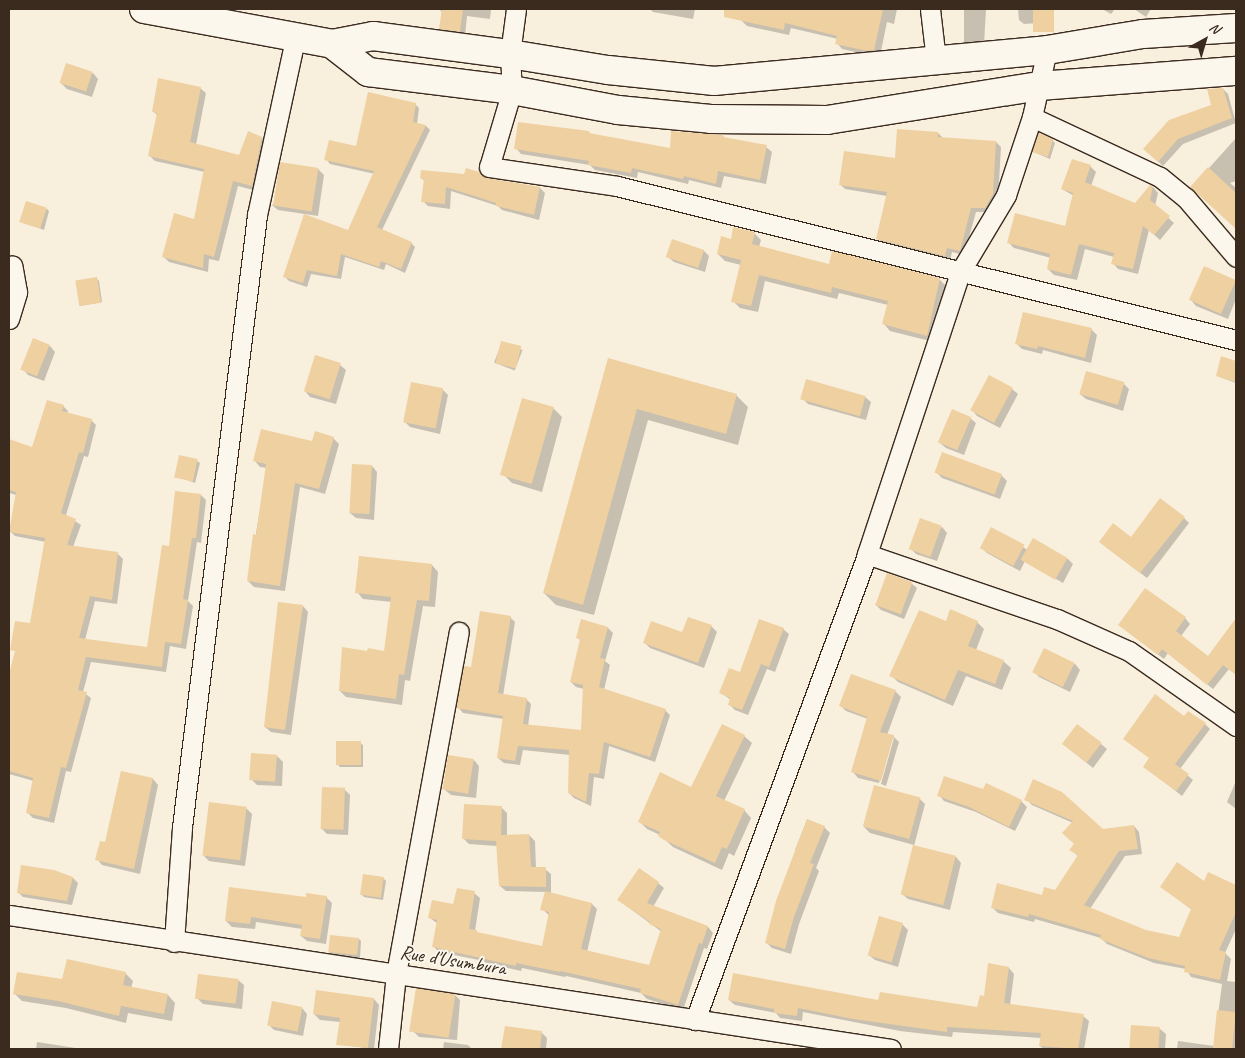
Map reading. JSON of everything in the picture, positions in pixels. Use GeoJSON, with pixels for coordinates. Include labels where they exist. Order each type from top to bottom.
{"type":"FeatureCollection","features":[{"type":"Feature","properties":{"kind":"main road"},"geometry":{"type":"LineString","coordinates":[[144,9],[295,39],[332,44],[373,36],[510,54],[608,70],[714,81],[1047,50],[1143,34],[1236,28]]}},
{"type":"Feature","properties":{"kind":"main road"},"geometry":{"type":"LineString","coordinates":[[332,44],[368,72],[512,90],[618,110],[711,119],[827,120],[1040,86],[1236,71]]}},
{"type":"Feature","properties":{"kind":"main road"},"geometry":{"type":"LineString","coordinates":[[711,119],[714,81]]}},
{"type":"Feature","properties":{"kind":"street"},"geometry":{"type":"LineString","coordinates":[[516,9],[510,54],[512,90],[489,167],[618,186],[1236,340]]}},
{"type":"Feature","properties":{"kind":"street"},"geometry":{"type":"LineString","coordinates":[[930,9],[936,60]]}},
{"type":"Feature","properties":{"kind":"street"},"geometry":{"type":"LineString","coordinates":[[174,942],[182,827],[257,215],[295,39]]}},
{"type":"Feature","properties":{"kind":"street"},"geometry":{"type":"LineString","coordinates":[[695,1020],[867,554],[960,272],[1006,194],[1032,117],[1047,50]]}},
{"type":"Feature","properties":{"kind":"street"},"geometry":{"type":"LineString","coordinates":[[1032,117],[1160,177],[1186,198],[1236,257]]}},
{"type":"Feature","properties":{"kind":"street"},"geometry":{"type":"LineString","coordinates":[[9,318],[17,292],[12,265]]}},
{"type":"Feature","properties":{"kind":"street"},"geometry":{"type":"LineString","coordinates":[[867,554],[1057,619],[1129,651],[1236,726]]}},
{"type":"Feature","properties":{"kind":"street"},"geometry":{"type":"LineString","coordinates":[[388,1049],[396,974],[459,632]]}},
{"type":"Feature","properties":{"kind":"street","name":"Rue d'Usumbura"},"geometry":{"type":"LineString","coordinates":[[9,915],[174,942],[891,1049]]}},
{"type":"Feature","properties":{"kind":"building"},"geometry":{"type":"Polygon","coordinates":[[[442,9],[463,9],[460,32],[439,29],[442,9]]]}},
{"type":"Feature","properties":{"kind":"building"},"geometry":{"type":"Polygon","coordinates":[[[724,9],[883,9],[874,50],[867,51],[835,44],[837,36],[785,23],[784,30],[724,17],[724,9]]]}},
{"type":"Feature","properties":{"kind":"building"},"geometry":{"type":"Polygon","coordinates":[[[1033,9],[1054,9],[1054,32],[1033,32],[1033,9]]]}},
{"type":"Feature","properties":{"kind":"building"},"geometry":{"type":"Polygon","coordinates":[[[66,63],[93,72],[86,92],[60,83],[66,63]]]}},
{"type":"Feature","properties":{"kind":"building"},"geometry":{"type":"Polygon","coordinates":[[[158,78],[201,87],[190,142],[239,155],[248,131],[262,137],[252,186],[233,181],[214,257],[204,254],[203,268],[162,257],[174,213],[194,219],[204,169],[148,156],[157,113],[152,112],[158,78]]]}},
{"type":"Feature","properties":{"kind":"building"},"geometry":{"type":"Polygon","coordinates":[[[1223,88],[1232,118],[1178,139],[1158,162],[1143,149],[1169,120],[1211,105],[1207,89],[1223,88]]]}},
{"type":"Feature","properties":{"kind":"building"},"geometry":{"type":"Polygon","coordinates":[[[368,92],[416,103],[413,122],[426,125],[377,227],[412,242],[401,269],[381,261],[379,267],[341,254],[337,276],[307,270],[303,283],[283,277],[304,214],[348,230],[374,171],[324,160],[329,140],[356,146],[368,92]]]}},
{"type":"Feature","properties":{"kind":"building"},"geometry":{"type":"Polygon","coordinates":[[[518,122],[589,131],[589,133],[670,148],[671,131],[723,135],[723,137],[767,145],[760,180],[718,171],[716,184],[684,176],[683,179],[632,168],[631,173],[588,165],[589,161],[514,149],[518,122]]]}},
{"type":"Feature","properties":{"kind":"building"},"geometry":{"type":"Polygon","coordinates":[[[897,129],[938,132],[938,137],[996,141],[993,194],[985,208],[971,208],[960,251],[947,248],[945,256],[876,239],[887,192],[839,185],[844,151],[895,158],[897,129]]]}},
{"type":"Feature","properties":{"kind":"building"},"geometry":{"type":"Polygon","coordinates":[[[1039,133],[1053,139],[1048,157],[1032,152],[1039,133]]]}},
{"type":"Feature","properties":{"kind":"building"},"geometry":{"type":"Polygon","coordinates":[[[1072,159],[1091,165],[1085,182],[1135,203],[1150,185],[1153,186],[1150,200],[1170,216],[1154,235],[1143,226],[1133,269],[1111,264],[1114,253],[1079,244],[1071,275],[1047,269],[1050,254],[1007,243],[1015,213],[1065,226],[1073,193],[1061,189],[1072,159]]]}},
{"type":"Feature","properties":{"kind":"building"},"geometry":{"type":"Polygon","coordinates":[[[280,162],[319,168],[312,212],[273,205],[280,162]]]}},
{"type":"Feature","properties":{"kind":"building"},"geometry":{"type":"Polygon","coordinates":[[[1208,167],[1236,193],[1236,229],[1190,187],[1208,167]]]}},
{"type":"Feature","properties":{"kind":"building"},"geometry":{"type":"Polygon","coordinates":[[[466,168],[479,172],[487,178],[540,187],[534,215],[496,206],[496,203],[446,187],[445,204],[421,202],[424,179],[420,178],[421,170],[464,174],[466,168]]]}},
{"type":"Feature","properties":{"kind":"building"},"geometry":{"type":"Polygon","coordinates":[[[26,201],[47,208],[40,229],[19,222],[26,201]]]}},
{"type":"Feature","properties":{"kind":"building"},"geometry":{"type":"Polygon","coordinates":[[[733,227],[755,232],[752,244],[829,264],[832,251],[940,278],[927,336],[882,324],[888,301],[832,287],[831,293],[759,275],[751,306],[731,302],[741,260],[717,254],[721,236],[731,239],[733,227]]]}},
{"type":"Feature","properties":{"kind":"building"},"geometry":{"type":"Polygon","coordinates":[[[672,239],[704,250],[698,268],[666,257],[672,239]]]}},
{"type":"Feature","properties":{"kind":"building"},"geometry":{"type":"Polygon","coordinates":[[[1204,266],[1236,280],[1221,314],[1189,300],[1204,266]]]}},
{"type":"Feature","properties":{"kind":"building"},"geometry":{"type":"Polygon","coordinates":[[[97,277],[101,303],[79,306],[75,280],[97,277]]]}},
{"type":"Feature","properties":{"kind":"building"},"geometry":{"type":"Polygon","coordinates":[[[1023,312],[1092,328],[1085,358],[1038,346],[1037,349],[1015,344],[1023,312]]]}},
{"type":"Feature","properties":{"kind":"building"},"geometry":{"type":"Polygon","coordinates":[[[33,338],[50,345],[37,376],[20,370],[33,338]]]}},
{"type":"Feature","properties":{"kind":"building"},"geometry":{"type":"Polygon","coordinates":[[[501,341],[521,346],[516,368],[495,363],[501,341]]]}},
{"type":"Feature","properties":{"kind":"building"},"geometry":{"type":"Polygon","coordinates":[[[315,355],[341,363],[330,399],[304,391],[315,355]]]}},
{"type":"Feature","properties":{"kind":"building"},"geometry":{"type":"Polygon","coordinates":[[[1221,356],[1236,361],[1236,382],[1216,376],[1221,356]]]}},
{"type":"Feature","properties":{"kind":"building"},"geometry":{"type":"Polygon","coordinates":[[[608,358],[737,394],[726,434],[637,409],[583,605],[543,593],[608,358]]]}},
{"type":"Feature","properties":{"kind":"building"},"geometry":{"type":"Polygon","coordinates":[[[1086,371],[1124,382],[1118,405],[1079,394],[1086,371]]]}},
{"type":"Feature","properties":{"kind":"building"},"geometry":{"type":"Polygon","coordinates":[[[989,375],[1013,388],[994,423],[970,410],[989,375]]]}},
{"type":"Feature","properties":{"kind":"building"},"geometry":{"type":"Polygon","coordinates":[[[806,379],[866,396],[860,416],[800,399],[806,379]]]}},
{"type":"Feature","properties":{"kind":"building"},"geometry":{"type":"Polygon","coordinates":[[[411,382],[443,388],[436,429],[403,422],[411,382]]]}},
{"type":"Feature","properties":{"kind":"building"},"geometry":{"type":"Polygon","coordinates":[[[522,398],[554,407],[532,484],[500,475],[522,398]]]}},
{"type":"Feature","properties":{"kind":"building"},"geometry":{"type":"Polygon","coordinates":[[[47,400],[64,405],[62,411],[92,419],[83,453],[79,452],[61,513],[76,519],[67,545],[118,552],[112,600],[90,596],[79,638],[147,647],[162,545],[169,546],[175,491],[201,494],[196,538],[192,538],[183,599],[188,600],[181,644],[165,642],[162,667],[86,657],[78,690],[87,692],[66,768],[61,767],[49,818],[26,813],[33,778],[9,771],[9,674],[15,651],[10,650],[15,621],[30,623],[45,538],[9,532],[16,492],[9,490],[9,439],[32,447],[47,400]]]}},
{"type":"Feature","properties":{"kind":"building"},"geometry":{"type":"Polygon","coordinates":[[[952,409],[971,417],[957,450],[938,442],[952,409]]]}},
{"type":"Feature","properties":{"kind":"building"},"geometry":{"type":"Polygon","coordinates":[[[261,429],[312,441],[315,431],[334,437],[319,489],[295,483],[280,586],[247,581],[253,534],[256,535],[266,464],[253,461],[261,429]]]}},
{"type":"Feature","properties":{"kind":"building"},"geometry":{"type":"Polygon","coordinates":[[[942,452],[1002,474],[995,495],[934,473],[942,452]]]}},
{"type":"Feature","properties":{"kind":"building"},"geometry":{"type":"Polygon","coordinates":[[[179,455],[198,459],[193,481],[174,477],[179,455]]]}},
{"type":"Feature","properties":{"kind":"building"},"geometry":{"type":"Polygon","coordinates":[[[352,464],[372,465],[369,514],[349,513],[352,464]]]}},
{"type":"Feature","properties":{"kind":"building"},"geometry":{"type":"Polygon","coordinates":[[[1160,498],[1185,517],[1140,573],[1099,542],[1113,523],[1131,537],[1160,498]]]}},
{"type":"Feature","properties":{"kind":"building"},"geometry":{"type":"Polygon","coordinates":[[[920,518],[942,526],[930,557],[909,549],[920,518]]]}},
{"type":"Feature","properties":{"kind":"building"},"geometry":{"type":"Polygon","coordinates":[[[991,527],[1025,545],[1013,566],[980,548],[991,527]]]}},
{"type":"Feature","properties":{"kind":"building"},"geometry":{"type":"Polygon","coordinates":[[[1033,538],[1068,558],[1055,580],[1020,560],[1033,538]]]}},
{"type":"Feature","properties":{"kind":"building"},"geometry":{"type":"Polygon","coordinates":[[[359,556],[432,564],[429,601],[417,600],[404,675],[399,674],[396,699],[339,691],[342,647],[367,651],[368,648],[384,651],[391,597],[355,593],[359,556]]]}},
{"type":"Feature","properties":{"kind":"building"},"geometry":{"type":"Polygon","coordinates":[[[887,573],[912,582],[901,614],[875,605],[887,573]]]}},
{"type":"Feature","properties":{"kind":"building"},"geometry":{"type":"Polygon","coordinates":[[[1145,588],[1186,617],[1176,631],[1208,656],[1236,618],[1236,675],[1223,665],[1207,685],[1162,649],[1158,655],[1118,625],[1145,588]]]}},
{"type":"Feature","properties":{"kind":"building"},"geometry":{"type":"Polygon","coordinates":[[[278,602],[303,605],[285,730],[264,727],[278,602]]]}},
{"type":"Feature","properties":{"kind":"building"},"geometry":{"type":"Polygon","coordinates":[[[950,609],[978,621],[968,646],[1004,660],[995,684],[958,670],[945,700],[889,676],[919,610],[946,621],[950,609]]]}},
{"type":"Feature","properties":{"kind":"building"},"geometry":{"type":"Polygon","coordinates":[[[480,611],[511,616],[498,693],[527,698],[523,724],[581,730],[583,685],[570,682],[580,639],[576,638],[581,619],[608,627],[600,658],[605,659],[599,687],[666,709],[650,757],[604,742],[599,774],[589,773],[586,802],[568,793],[569,750],[518,746],[515,761],[497,758],[503,716],[456,708],[464,666],[471,667],[480,611]]]}},
{"type":"Feature","properties":{"kind":"building"},"geometry":{"type":"Polygon","coordinates":[[[688,617],[712,625],[698,663],[643,643],[651,621],[682,632],[688,617]]]}},
{"type":"Feature","properties":{"kind":"building"},"geometry":{"type":"Polygon","coordinates":[[[759,619],[784,628],[769,667],[761,664],[742,710],[728,705],[730,698],[719,693],[729,668],[740,672],[759,619]]]}},
{"type":"Feature","properties":{"kind":"building"},"geometry":{"type":"Polygon","coordinates":[[[1044,648],[1075,663],[1063,687],[1032,672],[1044,648]]]}},
{"type":"Feature","properties":{"kind":"building"},"geometry":{"type":"Polygon","coordinates":[[[851,674],[896,690],[880,732],[894,735],[881,781],[851,772],[867,717],[839,706],[851,674]]]}},
{"type":"Feature","properties":{"kind":"building"},"geometry":{"type":"Polygon","coordinates":[[[1155,694],[1184,716],[1188,711],[1206,723],[1175,764],[1189,774],[1176,791],[1143,767],[1149,758],[1123,739],[1155,694]]]}},
{"type":"Feature","properties":{"kind":"building"},"geometry":{"type":"Polygon","coordinates":[[[722,724],[745,735],[716,796],[745,809],[727,849],[722,847],[715,863],[664,840],[658,836],[660,832],[638,822],[660,772],[691,787],[722,724]]]}},
{"type":"Feature","properties":{"kind":"building"},"geometry":{"type":"Polygon","coordinates":[[[1077,724],[1102,743],[1087,763],[1062,744],[1077,724]]]}},
{"type":"Feature","properties":{"kind":"building"},"geometry":{"type":"Polygon","coordinates":[[[336,741],[361,741],[361,765],[336,765],[336,741]]]}},
{"type":"Feature","properties":{"kind":"building"},"geometry":{"type":"Polygon","coordinates":[[[251,753],[277,755],[275,782],[249,780],[251,753]]]}},
{"type":"Feature","properties":{"kind":"building"},"geometry":{"type":"Polygon","coordinates":[[[448,755],[474,759],[468,794],[443,790],[448,755]]]}},
{"type":"Feature","properties":{"kind":"building"},"geometry":{"type":"Polygon","coordinates":[[[121,771],[153,778],[134,869],[95,860],[100,841],[105,842],[121,771]]]}},
{"type":"Feature","properties":{"kind":"building"},"geometry":{"type":"Polygon","coordinates":[[[944,776],[983,789],[986,783],[1022,800],[1009,827],[969,807],[937,796],[944,776]]]}},
{"type":"Feature","properties":{"kind":"building"},"geometry":{"type":"Polygon","coordinates":[[[1033,779],[1062,792],[1103,829],[1134,825],[1138,849],[1119,851],[1084,905],[1146,930],[1179,937],[1191,909],[1160,887],[1177,862],[1204,881],[1208,872],[1236,885],[1236,912],[1219,950],[1226,952],[1220,980],[1184,972],[1185,966],[1148,958],[1100,939],[1101,935],[1029,914],[1028,917],[991,908],[997,883],[1042,895],[1044,887],[1055,890],[1078,855],[1069,850],[1074,844],[1062,833],[1073,821],[1024,800],[1033,779]]]}},
{"type":"Feature","properties":{"kind":"building"},"geometry":{"type":"Polygon","coordinates":[[[874,785],[920,797],[909,839],[863,827],[874,785]]]}},
{"type":"Feature","properties":{"kind":"building"},"geometry":{"type":"Polygon","coordinates":[[[322,787],[345,788],[344,830],[321,829],[322,787]]]}},
{"type":"Feature","properties":{"kind":"building"},"geometry":{"type":"Polygon","coordinates":[[[209,802],[247,807],[240,860],[202,856],[209,802]]]}},
{"type":"Feature","properties":{"kind":"building"},"geometry":{"type":"Polygon","coordinates":[[[464,804],[502,806],[501,835],[529,834],[531,867],[546,867],[546,887],[499,886],[496,841],[462,839],[464,804]]]}},
{"type":"Feature","properties":{"kind":"building"},"geometry":{"type":"Polygon","coordinates":[[[807,819],[825,826],[810,863],[814,864],[794,917],[785,949],[765,943],[776,901],[807,819]]]}},
{"type":"Feature","properties":{"kind":"building"},"geometry":{"type":"Polygon","coordinates":[[[913,845],[956,856],[943,905],[901,894],[913,845]]]}},
{"type":"Feature","properties":{"kind":"building"},"geometry":{"type":"Polygon","coordinates":[[[21,865],[54,870],[73,877],[67,901],[17,893],[21,865]]]}},
{"type":"Feature","properties":{"kind":"building"},"geometry":{"type":"Polygon","coordinates":[[[639,868],[659,882],[647,903],[708,926],[702,944],[699,943],[678,1005],[640,993],[641,989],[560,971],[516,963],[516,966],[432,947],[437,920],[428,918],[432,900],[453,904],[457,888],[475,891],[469,929],[542,946],[549,912],[540,910],[545,891],[592,903],[581,949],[649,965],[661,929],[649,924],[650,922],[617,900],[639,868]]]}},
{"type":"Feature","properties":{"kind":"building"},"geometry":{"type":"Polygon","coordinates":[[[363,874],[384,877],[381,898],[360,895],[363,874]]]}},
{"type":"Feature","properties":{"kind":"building"},"geometry":{"type":"Polygon","coordinates":[[[229,887],[306,897],[306,893],[327,896],[320,939],[300,936],[302,925],[251,917],[250,924],[225,921],[229,887]]]}},
{"type":"Feature","properties":{"kind":"building"},"geometry":{"type":"Polygon","coordinates":[[[879,916],[903,923],[892,962],[868,955],[879,916]]]}},
{"type":"Feature","properties":{"kind":"building"},"geometry":{"type":"Polygon","coordinates":[[[330,935],[359,938],[357,955],[328,952],[330,935]]]}},
{"type":"Feature","properties":{"kind":"building"},"geometry":{"type":"Polygon","coordinates":[[[67,959],[126,972],[123,985],[168,994],[164,1014],[121,1006],[119,1016],[58,1001],[13,994],[17,972],[62,979],[67,959]]]}},
{"type":"Feature","properties":{"kind":"building"},"geometry":{"type":"Polygon","coordinates":[[[988,963],[1009,967],[1004,1003],[1084,1014],[1078,1049],[1039,1046],[1041,1033],[947,1027],[947,1032],[853,1019],[798,1008],[797,1016],[774,1013],[774,1009],[728,1000],[733,973],[878,1000],[880,992],[977,1007],[980,995],[984,996],[988,963]]]}},
{"type":"Feature","properties":{"kind":"building"},"geometry":{"type":"Polygon","coordinates":[[[198,974],[239,979],[236,1004],[195,999],[198,974]]]}},
{"type":"Feature","properties":{"kind":"building"},"geometry":{"type":"Polygon","coordinates":[[[416,988],[456,994],[449,1038],[409,1031],[416,988]]]}},
{"type":"Feature","properties":{"kind":"building"},"geometry":{"type":"Polygon","coordinates":[[[316,990],[374,998],[368,1048],[336,1045],[340,1018],[313,1014],[316,990]]]}},
{"type":"Feature","properties":{"kind":"building"},"geometry":{"type":"Polygon","coordinates":[[[272,1001],[302,1007],[298,1031],[267,1026],[272,1001]]]}},
{"type":"Feature","properties":{"kind":"building"},"geometry":{"type":"Polygon","coordinates":[[[1217,1010],[1236,1012],[1232,1049],[1213,1049],[1217,1010]]]}},
{"type":"Feature","properties":{"kind":"building"},"geometry":{"type":"Polygon","coordinates":[[[1131,1025],[1160,1027],[1158,1049],[1129,1049],[1131,1025]]]}},
{"type":"Feature","properties":{"kind":"building"},"geometry":{"type":"Polygon","coordinates":[[[505,1026],[542,1031],[540,1049],[501,1049],[505,1026]]]}}]}
